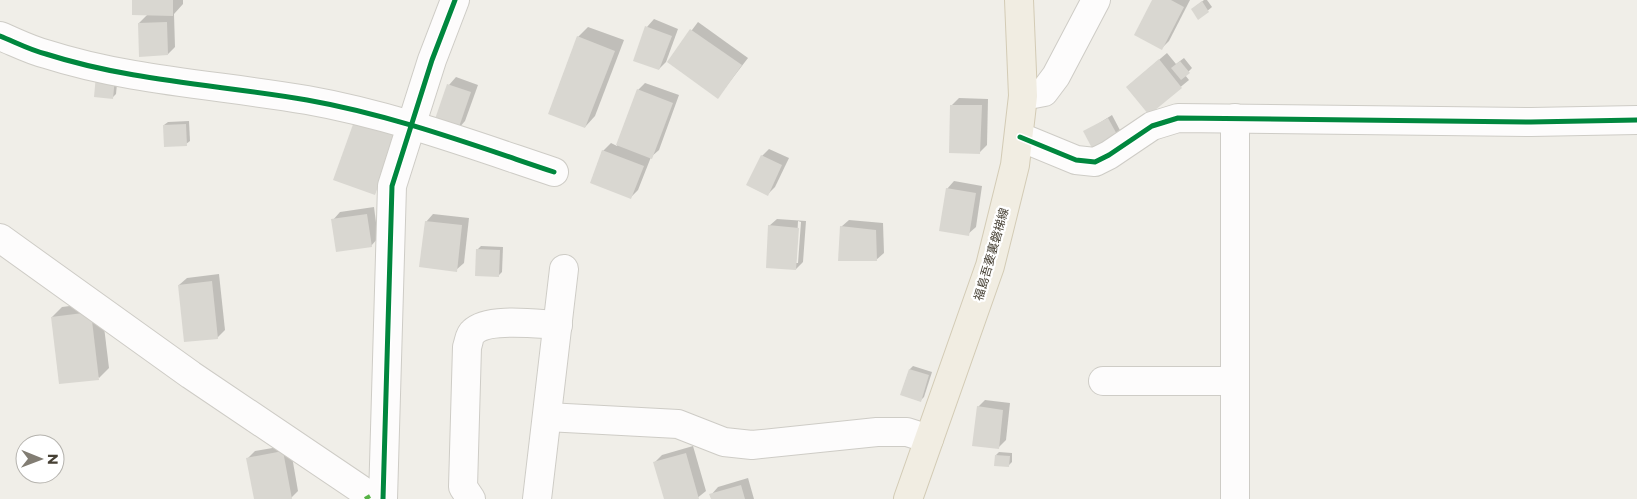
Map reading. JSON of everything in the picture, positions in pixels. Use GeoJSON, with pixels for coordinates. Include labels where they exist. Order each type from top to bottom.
{"type":"FeatureCollection","features":[{"type":"Feature","properties":{"kind":"main road","name":"福島吾妻裏磐梯線"},"geometry":{"type":"LineString","coordinates":[[908,499],[990,266],[1020,137],[1023,96],[1019,0]]}},
{"type":"Feature","properties":{"kind":"street"},"geometry":{"type":"LineString","coordinates":[[383,499],[392,186],[432,60],[455,0]]}},
{"type":"Feature","properties":{"kind":"street"},"geometry":{"type":"LineString","coordinates":[[1023,96],[1044,92],[1056,76],[1096,0]]}},
{"type":"Feature","properties":{"kind":"street"},"geometry":{"type":"LineString","coordinates":[[0,36],[45,54],[107,70],[308,100],[412,125],[554,172]]}},
{"type":"Feature","properties":{"kind":"street"},"geometry":{"type":"LineString","coordinates":[[1020,137],[1076,160],[1095,162],[1109,155],[1152,126],[1166,120],[1192,117],[1531,122],[1637,120]]}},
{"type":"Feature","properties":{"kind":"street"},"geometry":{"type":"LineString","coordinates":[[1234,499],[1235,118]]}},
{"type":"Feature","properties":{"kind":"street"},"geometry":{"type":"LineString","coordinates":[[0,238],[191,375],[375,499]]}},
{"type":"Feature","properties":{"kind":"street"},"geometry":{"type":"LineString","coordinates":[[538,499],[564,269]]}},
{"type":"Feature","properties":{"kind":"street"},"geometry":{"type":"LineString","coordinates":[[470,499],[463,487],[467,347],[471,334],[481,326],[492,324],[558,325]]}},
{"type":"Feature","properties":{"kind":"street"},"geometry":{"type":"LineString","coordinates":[[1104,381],[1235,381]]}},
{"type":"Feature","properties":{"kind":"street"},"geometry":{"type":"LineString","coordinates":[[547,417],[678,424],[724,442],[752,445],[877,432],[907,432],[929,439]]}},
{"type":"Feature","properties":{"kind":"building"},"geometry":{"type":"Polygon","coordinates":[[[132,0],[173,0],[173,16],[132,15],[132,0]]]}},
{"type":"Feature","properties":{"kind":"building"},"geometry":{"type":"Polygon","coordinates":[[[1152,0],[1171,0],[1184,7],[1162,50],[1134,35],[1152,0]]]}},
{"type":"Feature","properties":{"kind":"building"},"geometry":{"type":"Polygon","coordinates":[[[1202,1],[1209,12],[1198,20],[1191,9],[1202,1]]]}},
{"type":"Feature","properties":{"kind":"building"},"geometry":{"type":"Polygon","coordinates":[[[167,22],[168,55],[139,57],[138,23],[167,22]]]}},
{"type":"Feature","properties":{"kind":"building"},"geometry":{"type":"Polygon","coordinates":[[[645,26],[672,36],[659,70],[633,61],[645,26]]]}},
{"type":"Feature","properties":{"kind":"building"},"geometry":{"type":"Polygon","coordinates":[[[690,29],[742,65],[718,99],[667,62],[690,29]]]}},
{"type":"Feature","properties":{"kind":"building"},"geometry":{"type":"Polygon","coordinates":[[[577,36],[615,51],[585,128],[548,114],[577,36]]]}},
{"type":"Feature","properties":{"kind":"building"},"geometry":{"type":"Polygon","coordinates":[[[1159,59],[1182,88],[1149,115],[1126,87],[1159,59]]]}},
{"type":"Feature","properties":{"kind":"building"},"geometry":{"type":"Polygon","coordinates":[[[1180,61],[1190,73],[1181,80],[1171,68],[1180,61]]]}},
{"type":"Feature","properties":{"kind":"building"},"geometry":{"type":"Polygon","coordinates":[[[96,75],[115,77],[113,99],[94,97],[96,75]]]}},
{"type":"Feature","properties":{"kind":"building"},"geometry":{"type":"Polygon","coordinates":[[[447,84],[471,92],[458,130],[434,122],[447,84]]]}},
{"type":"Feature","properties":{"kind":"building"},"geometry":{"type":"Polygon","coordinates":[[[637,89],[673,103],[652,159],[616,145],[637,89]]]}},
{"type":"Feature","properties":{"kind":"building"},"geometry":{"type":"Polygon","coordinates":[[[950,105],[982,105],[980,154],[949,153],[950,105]]]}},
{"type":"Feature","properties":{"kind":"building"},"geometry":{"type":"Polygon","coordinates":[[[356,116],[398,131],[375,195],[333,180],[356,116]]]}},
{"type":"Feature","properties":{"kind":"building"},"geometry":{"type":"Polygon","coordinates":[[[1108,118],[1119,138],[1094,152],[1083,131],[1108,118]]]}},
{"type":"Feature","properties":{"kind":"building"},"geometry":{"type":"Polygon","coordinates":[[[186,124],[187,146],[164,147],[163,125],[186,124]]]}},
{"type":"Feature","properties":{"kind":"building"},"geometry":{"type":"Polygon","coordinates":[[[602,150],[644,166],[631,199],[590,183],[602,150]]]}},
{"type":"Feature","properties":{"kind":"building"},"geometry":{"type":"Polygon","coordinates":[[[761,155],[782,165],[768,196],[746,185],[761,155]]]}},
{"type":"Feature","properties":{"kind":"building"},"geometry":{"type":"Polygon","coordinates":[[[946,188],[976,193],[969,236],[939,231],[946,188]]]}},
{"type":"Feature","properties":{"kind":"building"},"geometry":{"type":"Polygon","coordinates":[[[367,214],[372,247],[336,252],[331,219],[367,214]]]}},
{"type":"Feature","properties":{"kind":"building"},"geometry":{"type":"Polygon","coordinates":[[[425,221],[462,225],[457,272],[419,267],[425,221]]]}},
{"type":"Feature","properties":{"kind":"building"},"geometry":{"type":"Polygon","coordinates":[[[768,225],[799,228],[796,270],[766,268],[768,225]]]}},
{"type":"Feature","properties":{"kind":"building"},"geometry":{"type":"Polygon","coordinates":[[[840,226],[876,230],[877,261],[838,261],[840,226]]]}},
{"type":"Feature","properties":{"kind":"building"},"geometry":{"type":"Polygon","coordinates":[[[476,249],[500,250],[499,277],[475,276],[476,249]]]}},
{"type":"Feature","properties":{"kind":"building"},"geometry":{"type":"Polygon","coordinates":[[[212,281],[218,339],[184,342],[178,285],[212,281]]]}},
{"type":"Feature","properties":{"kind":"building"},"geometry":{"type":"Polygon","coordinates":[[[91,312],[99,380],[59,384],[51,317],[91,312]]]}},
{"type":"Feature","properties":{"kind":"building"},"geometry":{"type":"Polygon","coordinates":[[[909,369],[929,375],[921,402],[900,395],[909,369]]]}},
{"type":"Feature","properties":{"kind":"building"},"geometry":{"type":"Polygon","coordinates":[[[977,406],[1003,410],[999,449],[972,446],[977,406]]]}},
{"type":"Feature","properties":{"kind":"building"},"geometry":{"type":"Polygon","coordinates":[[[283,451],[292,499],[254,499],[246,458],[283,451]]]}},
{"type":"Feature","properties":{"kind":"building"},"geometry":{"type":"Polygon","coordinates":[[[686,453],[699,499],[664,499],[653,462],[686,453]]]}},
{"type":"Feature","properties":{"kind":"building"},"geometry":{"type":"Polygon","coordinates":[[[995,455],[1010,456],[1009,467],[994,466],[995,455]]]}},
{"type":"Feature","properties":{"kind":"building"},"geometry":{"type":"Polygon","coordinates":[[[741,485],[745,499],[711,499],[709,494],[741,485]]]}},
{"type":"Feature","properties":{"kind":"marked path"},"geometry":{"type":"LineString","coordinates":[[365,499],[370,496]]}},
{"type":"Feature","properties":{"kind":"cycle path"},"geometry":{"type":"LineString","coordinates":[[383,499],[392,186],[432,60],[455,0]]}},
{"type":"Feature","properties":{"kind":"cycle path"},"geometry":{"type":"LineString","coordinates":[[0,36],[40,52],[110,70],[339,106],[401,122],[554,172]]}},
{"type":"Feature","properties":{"kind":"cycle path"},"geometry":{"type":"LineString","coordinates":[[1020,137],[1076,160],[1095,162],[1109,155],[1152,126],[1178,118],[1531,122],[1637,120]]}}]}
